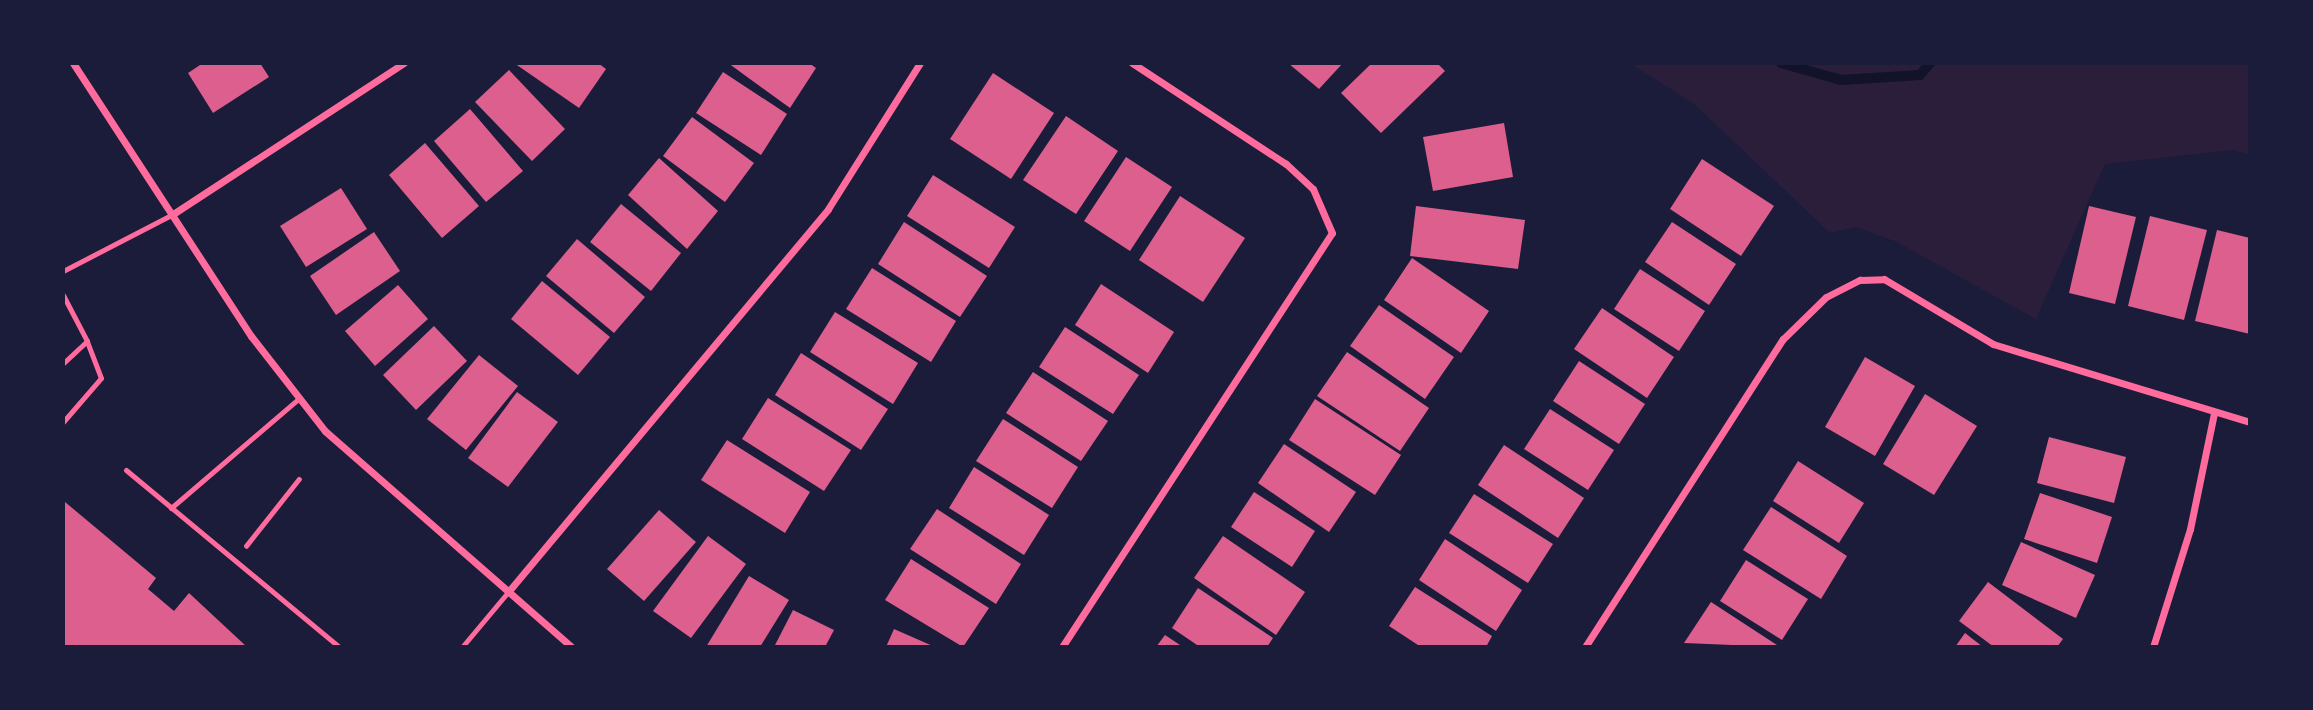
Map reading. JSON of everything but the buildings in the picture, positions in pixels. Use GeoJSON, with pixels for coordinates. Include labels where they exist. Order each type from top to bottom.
{"type":"FeatureCollection","features":[{"type":"Feature","properties":{"kind":"street"},"geometry":{"type":"LineString","coordinates":[[73,63],[298,399],[325,431],[572,647]]}},
{"type":"Feature","properties":{"kind":"street"},"geometry":{"type":"LineString","coordinates":[[173,214],[404,63]]}},
{"type":"Feature","properties":{"kind":"street"},"geometry":{"type":"LineString","coordinates":[[508,592],[828,209],[920,63]]}},
{"type":"Feature","properties":{"kind":"street"},"geometry":{"type":"LineString","coordinates":[[1062,647],[1332,233],[1313,189],[1286,164],[1132,63]]}},
{"type":"Feature","properties":{"kind":"street"},"geometry":{"type":"LineString","coordinates":[[1585,647],[1783,339],[1826,297],[1860,280],[1884,279],[1993,345],[2250,422]]}},
{"type":"Feature","properties":{"kind":"street"},"geometry":{"type":"LineString","coordinates":[[2153,647],[2190,530],[2214,413]]}},
{"type":"Feature","properties":{"kind":"lane"},"geometry":{"type":"LineString","coordinates":[[63,271],[173,214]]}},
{"type":"Feature","properties":{"kind":"lane"},"geometry":{"type":"LineString","coordinates":[[63,295],[87,341],[101,378],[63,422]]}},
{"type":"Feature","properties":{"kind":"lane"},"geometry":{"type":"LineString","coordinates":[[63,363],[87,341]]}},
{"type":"Feature","properties":{"kind":"lane"},"geometry":{"type":"LineString","coordinates":[[171,508],[298,399]]}},
{"type":"Feature","properties":{"kind":"lane"},"geometry":{"type":"LineString","coordinates":[[126,470],[339,647]]}},
{"type":"Feature","properties":{"kind":"lane"},"geometry":{"type":"LineString","coordinates":[[462,647],[508,592]]}},
{"type":"Feature","properties":{"kind":"path"},"geometry":{"type":"LineString","coordinates":[[234,561],[299,479]]}},
{"type":"Feature","properties":{"kind":"shaded area"},"geometry":{"type":"Polygon","coordinates":[[[1630,63],[2250,63],[2250,155],[2233,150],[2105,164],[2036,319],[1897,242],[1856,227],[1830,233],[1694,104],[1630,63]]]}},
{"type":"Feature","properties":{"kind":"waterway"},"geometry":{"type":"LineString","coordinates":[[1781,63],[1841,80],[1920,75],[1930,63]]}}]}
